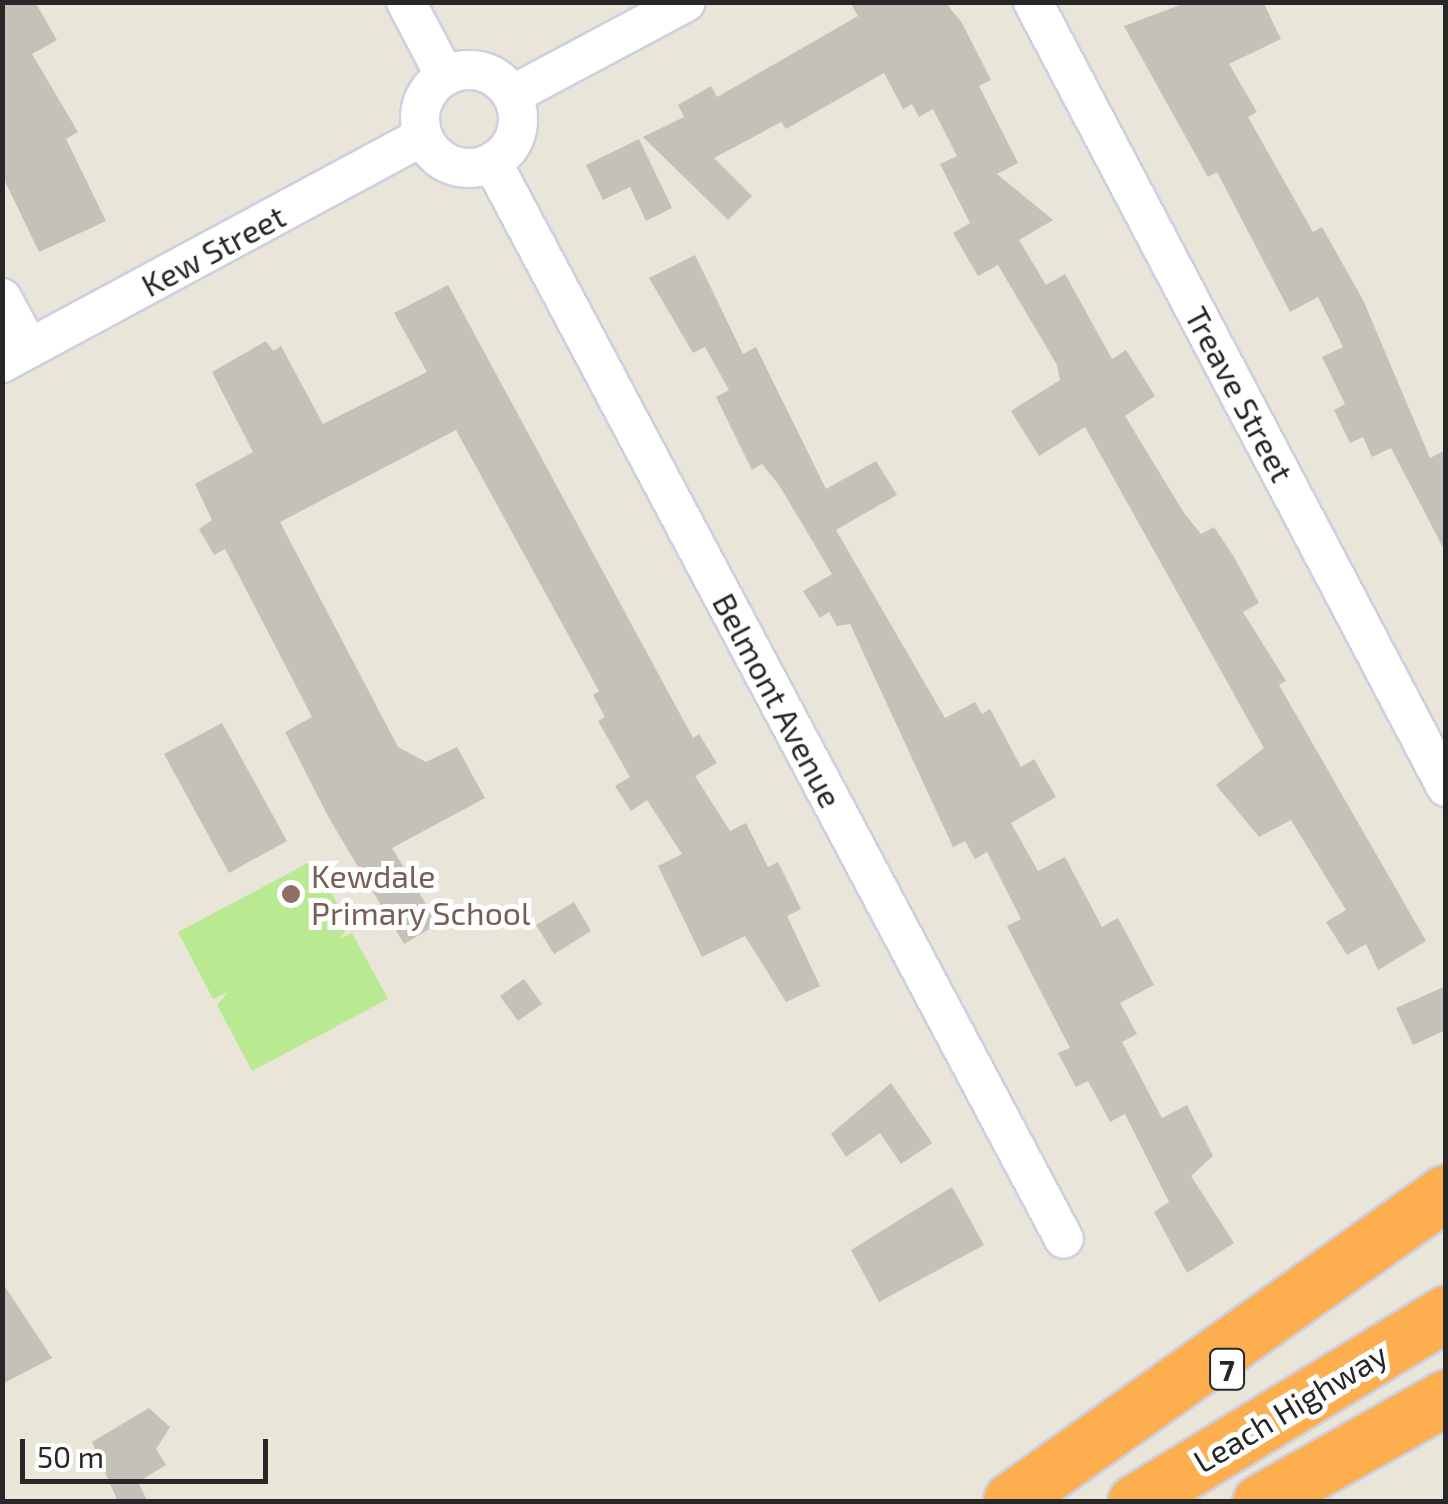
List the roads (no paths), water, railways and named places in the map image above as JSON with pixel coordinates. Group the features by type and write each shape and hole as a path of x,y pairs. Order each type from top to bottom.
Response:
{"highway":[{"path":"1010,1501 1446,1192"},
{"name":"Leach Highway","path":"1010,1501 1446,1238"},
{"name":"Leach Highway","path":"1135,1502 1446,1313"},
{"path":"1260,1502 1446,1396"}],"street":[{"path":"406,2 445,76"},
{"path":"512,94 686,2"},
{"name":"Treave Street","path":"1033,2 1446,787"},
{"path":"475,70 512,94 518,125 492,162 444,161 423,136 420,108 445,76 475,70"},
{"name":"Kew Street","path":"16,356 423,136"},
{"name":"Belmont Avenue","path":"492,162 1064,1239"},
{"path":"2,298 16,356"}],"place":[{"name":"Kewdale Primary School","path":"291,894"}]}
